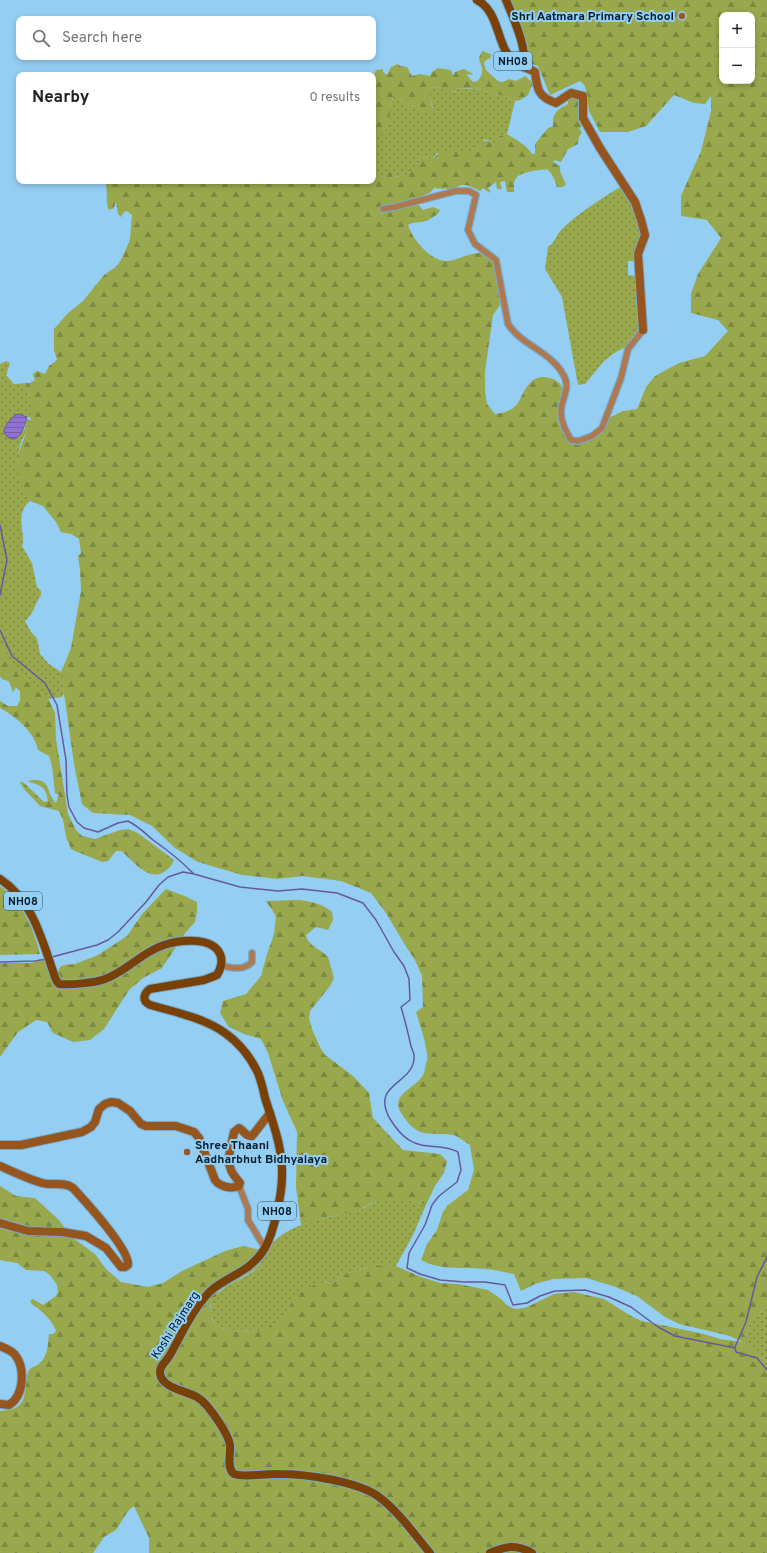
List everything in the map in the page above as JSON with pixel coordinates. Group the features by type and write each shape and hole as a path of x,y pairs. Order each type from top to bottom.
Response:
{"main road":[{"name":"NH08","path":"477,0 487,8 508,55 513,61 520,61 524,56 517,27 506,0"},
{"name":"NH08","path":"0,879 10,886 26,905 38,930 56,980 59,984 104,980 118,974 150,952 164,945 195,941 212,945 221,956 221,965"},
{"name":"Koshi Rajmarg","path":"221,965 217,975 211,978 178,986 150,989 144,995 145,1002 150,1006 188,1016 212,1025 226,1034 245,1052 257,1071 270,1112 279,1146 282,1177 275,1218 265,1248 256,1262 239,1274 214,1288 198,1307 179,1337 170,1356 161,1367 160,1373 162,1378 172,1388 196,1396 210,1409 222,1427 230,1444 230,1469 234,1474 315,1476 365,1490 377,1496 389,1505 430,1553"},
{"path":"490,1553 510,1546 518,1547 532,1553"}],"street":[{"path":"383,209 456,191 469,191 476,195 468,230 475,244 496,260 508,324 514,333 554,361 565,377 567,390 561,411 564,429 571,440 578,441 592,436 602,428 621,378 628,349 643,330 638,254 645,235 635,202 600,148 583,118 583,96 571,93 556,103 546,100 537,88 535,72 529,68 516,65 513,61"},
{"path":"221,965 234,968 249,965 253,958 252,953"},
{"path":"0,1145 20,1145 82,1132 91,1127 95,1122 100,1109 105,1104 111,1102 130,1111 141,1124 146,1126 176,1126 194,1132 199,1138 215,1180 218,1184 229,1187 239,1186"},
{"path":"265,1248 248,1220 248,1209 239,1186 240,1183 231,1171 230,1150 234,1132 240,1128 248,1136 252,1136 270,1112"},
{"path":"0,1166 38,1182 51,1185 63,1183 73,1188 118,1243 128,1260 128,1265 121,1267 106,1248 86,1236 62,1232 28,1231 0,1223"},
{"path":"0,1346 15,1354 22,1366 22,1378 18,1397 9,1404 0,1404"}],"green space":[{"path":"509,0 767,0 767,1307 751,1319 744,1343 767,1361 767,1553 149,1553 149,1538 134,1506 128,1511 116,1530 104,1537 93,1553 0,1553 0,1411 13,1409 21,1404 28,1372 43,1360 47,1349 49,1334 53,1334 56,1331 47,1317 30,1301 33,1299 43,1305 56,1296 58,1292 57,1285 50,1275 44,1271 26,1270 17,1263 0,1260 0,1186 16,1196 35,1198 58,1219 73,1238 95,1254 106,1269 121,1282 148,1287 163,1283 182,1271 225,1251 243,1246 256,1249 268,1249 256,1269 219,1291 210,1306 212,1319 216,1326 228,1330 261,1331 282,1319 292,1302 303,1289 321,1283 334,1282 350,1272 373,1266 396,1266 421,1277 440,1283 458,1284 488,1290 508,1306 515,1309 525,1308 554,1294 574,1292 604,1299 642,1321 704,1334 720,1339 743,1342 730,1336 679,1324 665,1317 637,1296 613,1286 586,1278 553,1279 535,1284 521,1291 514,1274 486,1269 436,1266 421,1260 427,1244 437,1230 443,1212 448,1205 468,1190 474,1170 470,1145 454,1135 429,1134 415,1129 406,1120 398,1106 401,1096 423,1075 427,1060 425,1044 416,1012 423,1007 422,976 415,960 386,913 371,893 341,881 302,876 278,879 242,875 198,862 175,848 152,826 130,815 93,813 82,804 74,764 61,672 71,648 81,591 78,556 81,553 79,539 71,534 61,532 56,522 43,506 30,501 22,487 18,472 17,457 31,420 31,400 26,383 30,383 35,380 33,374 37,371 45,374 49,366 57,360 54,350 54,329 67,314 83,301 104,275 117,266 130,239 132,215 127,211 124,212 121,217 118,214 116,201 114,208 109,210 107,204 107,184 376,184 376,175 382,179 391,170 393,177 404,175 412,170 416,164 418,165 420,158 426,157 432,159 440,152 447,155 454,149 459,153 477,153 480,140 496,142 499,136 507,134 524,145 532,154 535,154 535,144 548,128 553,126 556,112 568,104 568,100 573,95 579,96 579,122 582,126 579,129 582,132 579,137 578,144 568,149 561,162 555,160 553,162 560,166 560,171 566,185 557,187 554,178 548,170 542,170 519,175 515,180 514,192 507,192 505,181 500,182 502,189 497,189 496,182 488,188 490,193 483,188 480,191 466,185 448,191 446,188 434,188 430,193 423,195 416,200 416,202 423,210 433,207 440,210 436,216 423,222 408,225 418,243 435,258 448,261 484,252 493,259 503,301 493,315 485,372 487,404 495,414 505,412 516,406 532,381 545,377 557,381 564,391 565,398 562,426 577,444 598,435 609,418 623,411 637,409 646,387 655,376 679,363 705,356 728,331 718,320 691,313 691,294 698,274 721,238 707,220 681,216 681,196 701,151 711,111 711,96 705,104 694,103 674,95 646,126 628,132 600,132 589,111 585,86 580,81 550,95 538,66 532,64 522,66 526,55"},
{"path":"483,51 492,55 485,61 484,64 486,70 498,81 503,82 509,79 516,81 525,76 532,82 528,95 515,101 482,90 459,88 448,95 440,88 430,87 430,98 433,111 426,112 413,105 407,107 404,106 400,97 393,97 387,129 384,133 376,137 376,70 383,69 383,72 387,75 391,67 398,64 400,66 407,67 412,76 420,74 430,76 432,72 438,68 451,70 453,76 455,72 464,69 473,74 467,75 473,82 478,81 482,75 479,59 480,54"},
{"path":"430,87 440,88 452,93 459,88 482,90 515,101 507,134 499,136 496,142 484,139 478,148 477,153 459,153 456,151 447,155 437,153 432,159 426,157 420,158 418,165 406,175 393,177 391,171 382,180 376,175 376,135 389,121 393,97 401,97 401,101 407,107 413,105 416,107 433,108 430,98"},
{"path":"620,187 632,201 643,235 635,261 628,261 628,275 637,276 642,327 627,346 604,361 585,384 578,385 562,297 545,269 548,247 561,230 574,218 597,201"},
{"path":"6,361 10,363 6,375 14,384 26,383 31,400 31,418 19,414 15,415 18,437 25,428 27,419 31,420 19,448 18,456 18,471 20,479 30,501 23,510 21,520 22,546 32,563 37,587 41,591 41,595 33,611 25,621 31,632 37,638 40,654 49,664 61,672 64,693 62,697 38,700 20,700 20,691 16,687 13,692 9,681 2,679 0,676 0,364"},
{"path":"0,643 8,658 47,696 55,713 56,739 68,814 76,830 82,836 95,839 120,830 128,829 138,833 174,860 170,867 164,872 152,874 146,872 121,851 116,851 108,861 102,862 71,849 59,811 40,806 24,789 20,782 23,782 44,802 48,801 46,792 42,787 27,781 40,780 44,782 56,803 59,795 55,793 52,766 49,756 38,750 33,737 24,725 0,708 0,701 8,706 17,706 20,700 20,691 16,687 13,692 9,681 2,679 0,676"},
{"path":"0,886 15,900 26,916 31,925 40,954 0,955"},
{"path":"166,889 197,902 195,922 186,932 162,968 143,978 129,990 104,1029 90,1040 73,1042 53,1033 47,1022 36,1020 18,1032 0,1057 0,963 30,963 44,960 51,977 58,972 60,967 75,964 98,955 127,936 142,914"},
{"path":"300,900 325,907 332,912 333,920 328,930 316,927 306,935 307,939 312,945 328,957 334,978 330,986 310,1011 309,1018 312,1029 324,1054 353,1076 369,1093 373,1118 403,1150 440,1154 447,1161 444,1173 435,1186 426,1205 410,1200 379,1200 356,1211 301,1225 296,1187 297,1132 283,1101 268,1053 261,1039 244,1034 229,1027 220,1013 223,1001 246,994 261,976 274,934 276,916 266,901"},
{"path":"379,1200 410,1200 426,1205 413,1235 396,1266 373,1266 350,1272 334,1282 321,1283 292,1302 282,1320 261,1331 228,1330 216,1326 211,1315 211,1305 214,1298 220,1291 254,1271 260,1264 268,1248 280,1236 299,1226 357,1210"},
{"path":"767,1307 767,1361 744,1343 751,1319"}],"shaded area":[{"path":"19,414 27,417 25,425 18,437 11,439 6,436 4,431 8,422 15,415"}],"waterway":[{"path":"0,525 7,560 0,595"},
{"path":"0,630 12,656 45,683 57,705 66,760 67,795 69,807 77,822 84,828 98,832 118,823 128,821 138,827 194,874"},
{"path":"52,957 97,945 108,940 118,932 146,902 159,885 168,877 183,872 240,887 278,891 302,889 337,893 363,903 376,920 394,952 404,966 409,979 410,1000 401,1007 414,1058 412,1067 407,1074 389,1091 385,1098 385,1107 394,1125 409,1140 421,1145 452,1149 458,1152 461,1170 457,1182 439,1196 432,1205 425,1225 409,1253 407,1268 440,1280 485,1282 505,1285 513,1305 527,1303 540,1296 555,1291 585,1290 609,1297 631,1307 658,1327 675,1336 735,1348 736,1352 757,1358 767,1370"},
{"path":"0,962 35,961 46,959"},
{"path":"735,1347 746,1322 757,1277 767,1257"}],"place":[{"name":"Shri Aatmara Primary School","path":"682,16"},
{"name":"Shree Thaani Aadharbhut Bidhyalaya","path":"187,1152"}]}
